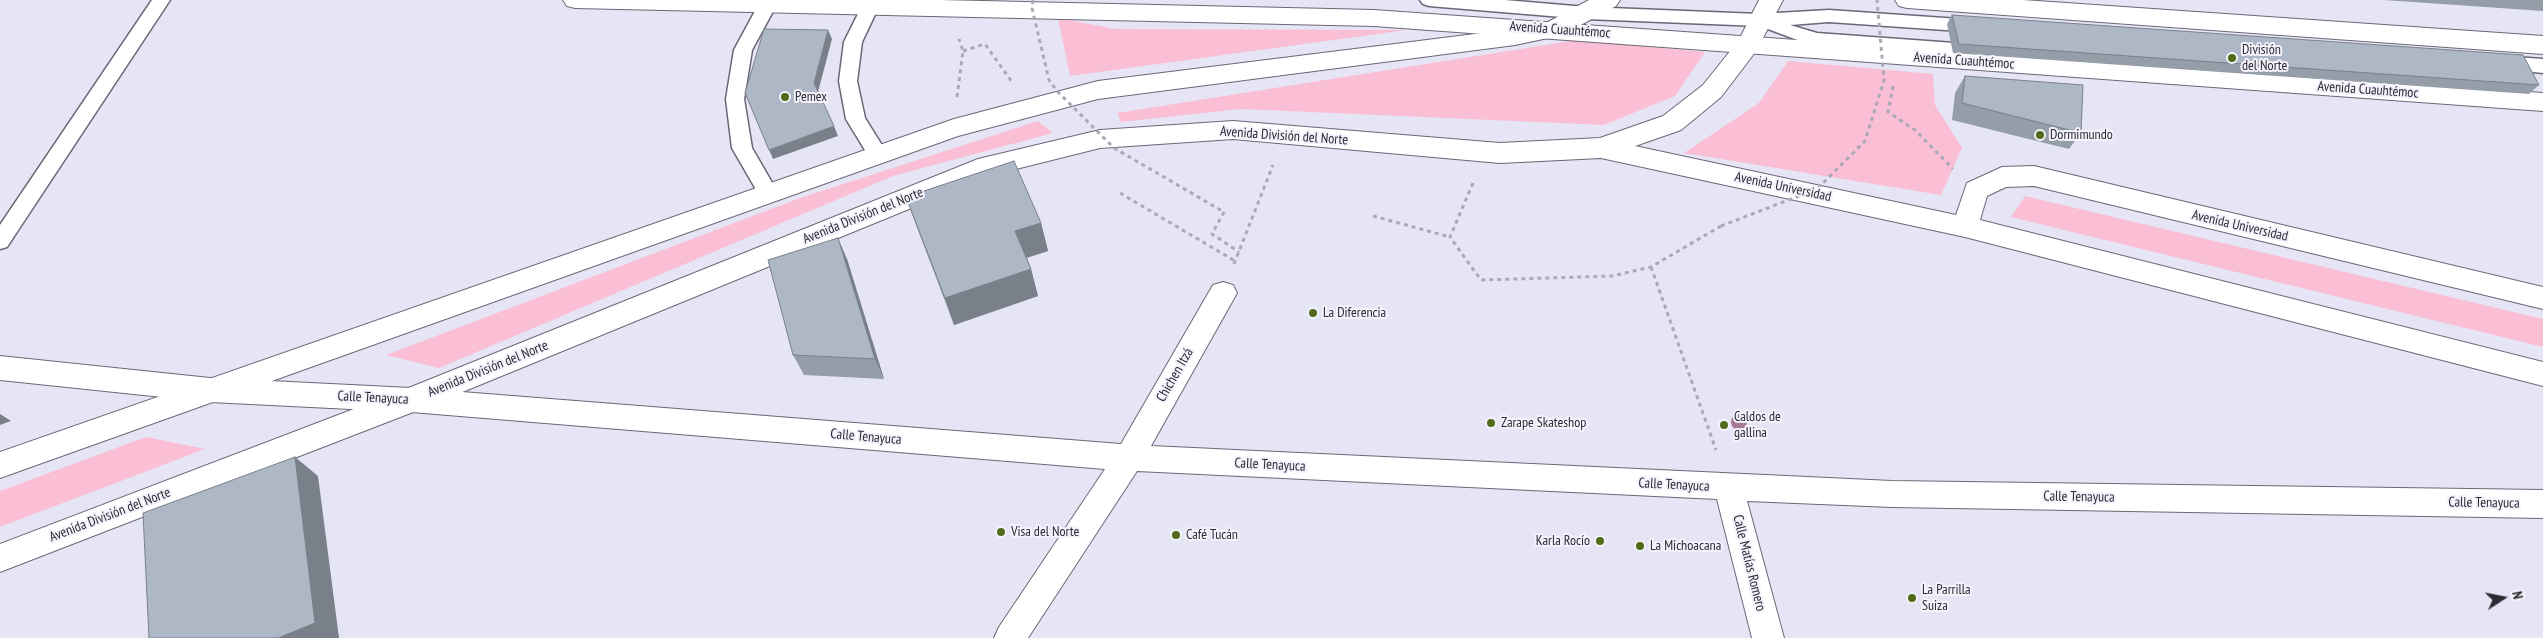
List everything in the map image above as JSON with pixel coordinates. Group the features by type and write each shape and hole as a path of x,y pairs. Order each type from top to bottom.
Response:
{"main road":[{"name":"Avenida Cuauhtémoc","path":"575,0 1374,18 1554,29 1748,45 2543,102"},
{"path":"0,466 210,390 954,128 1098,90 1515,37 1554,29 1608,0"},
{"path":"1907,0 2543,45"},
{"name":"Avenida División del Norte","path":"0,558 411,400 987,166 1100,139 1233,130 1485,152 1601,148 1672,123 1712,91 1748,45 1765,10"},
{"name":"Avenida Universidad","path":"1601,148 1965,227 2543,374"},
{"name":"Avenida Universidad","path":"1965,227 1976,190 2002,177 2034,176 2543,298"},
{"name":"Chichen Itzá","path":"1010,638 1129,458 1223,293"},
{"name":"Calle Tenayuca","path":"0,368 210,390 411,400 1129,458 1730,488 1892,494 2543,504"},
{"name":"Calle Matías Romero","path":"1730,488 1768,638"}],"lane":[{"path":"0,241 162,0"},
{"path":"1430,0 1586,13 1765,10 1988,27"},
{"path":"768,4 744,50 735,99 742,148 768,193"},
{"path":"870,6 853,42 848,81 856,119 878,154"},
{"path":"1765,10 1816,40 2543,94"},
{"path":"2484,62 2543,66"}],"path":[{"path":"1033,0 1032,8 1049,80 1057,91 1114,148 1224,212 1212,234 1239,252"},
{"path":"1373,216 1450,237 1481,280 1612,276 1651,267 1721,226 1817,189 1865,141 1884,80 1877,0"},
{"path":"949,8 963,51 954,128"},
{"path":"963,51 985,44 1016,88"},
{"path":"1884,80 1894,82 1888,112 1915,130 1950,167"},
{"path":"1223,293 1285,134"},
{"path":"1450,237 1485,152"},
{"path":"1120,193 1236,261"},
{"path":"1651,267 1730,488"}],"shaded area":[{"path":"1058,18 1115,29 1407,30 1070,76"},
{"path":"1577,40 1705,52 1675,96 1604,125 1241,109 1121,122 1117,113"},
{"path":"1788,61 1933,74 1935,105 1962,148 1941,195 1684,153 1759,103"},
{"path":"1038,121 1053,133 893,176 439,368 386,355 800,198"},
{"path":"2025,196 2543,319 2543,347 2011,217"},
{"path":"146,437 205,449 0,527 0,491"}],"building":[{"path":"1952,15 2523,55 2539,85 1959,44"},
{"name":"Pemex","path":"764,29 828,30 814,83 834,126 769,150 745,93"},
{"path":"1965,76 2083,85 2081,133 1962,103"},
{"path":"1014,161 1041,223 1015,231 1031,269 945,298 906,197"},
{"path":"838,238 875,359 793,355 768,260"},
{"path":"295,457 315,623 278,638 149,638 143,513"}],"place":[{"name":"División del Norte","path":"2232,58"},
{"name":"Pemex","path":"785,97"},
{"name":"Dormimundo","path":"2040,135"},
{"name":"La Diferencia","path":"1313,313"},
{"name":"Zarape Skateshop","path":"1491,423"},
{"name":"Caldos de gallina","path":"1724,425"},
{"name":"Visa del Norte","path":"1001,532"},
{"name":"Café Tucán","path":"1176,535"},
{"name":"Karla Rocío","path":"1600,541"},
{"name":"La Michoacana","path":"1640,546"},
{"name":"La Parrilla Suiza","path":"1912,598"}]}
